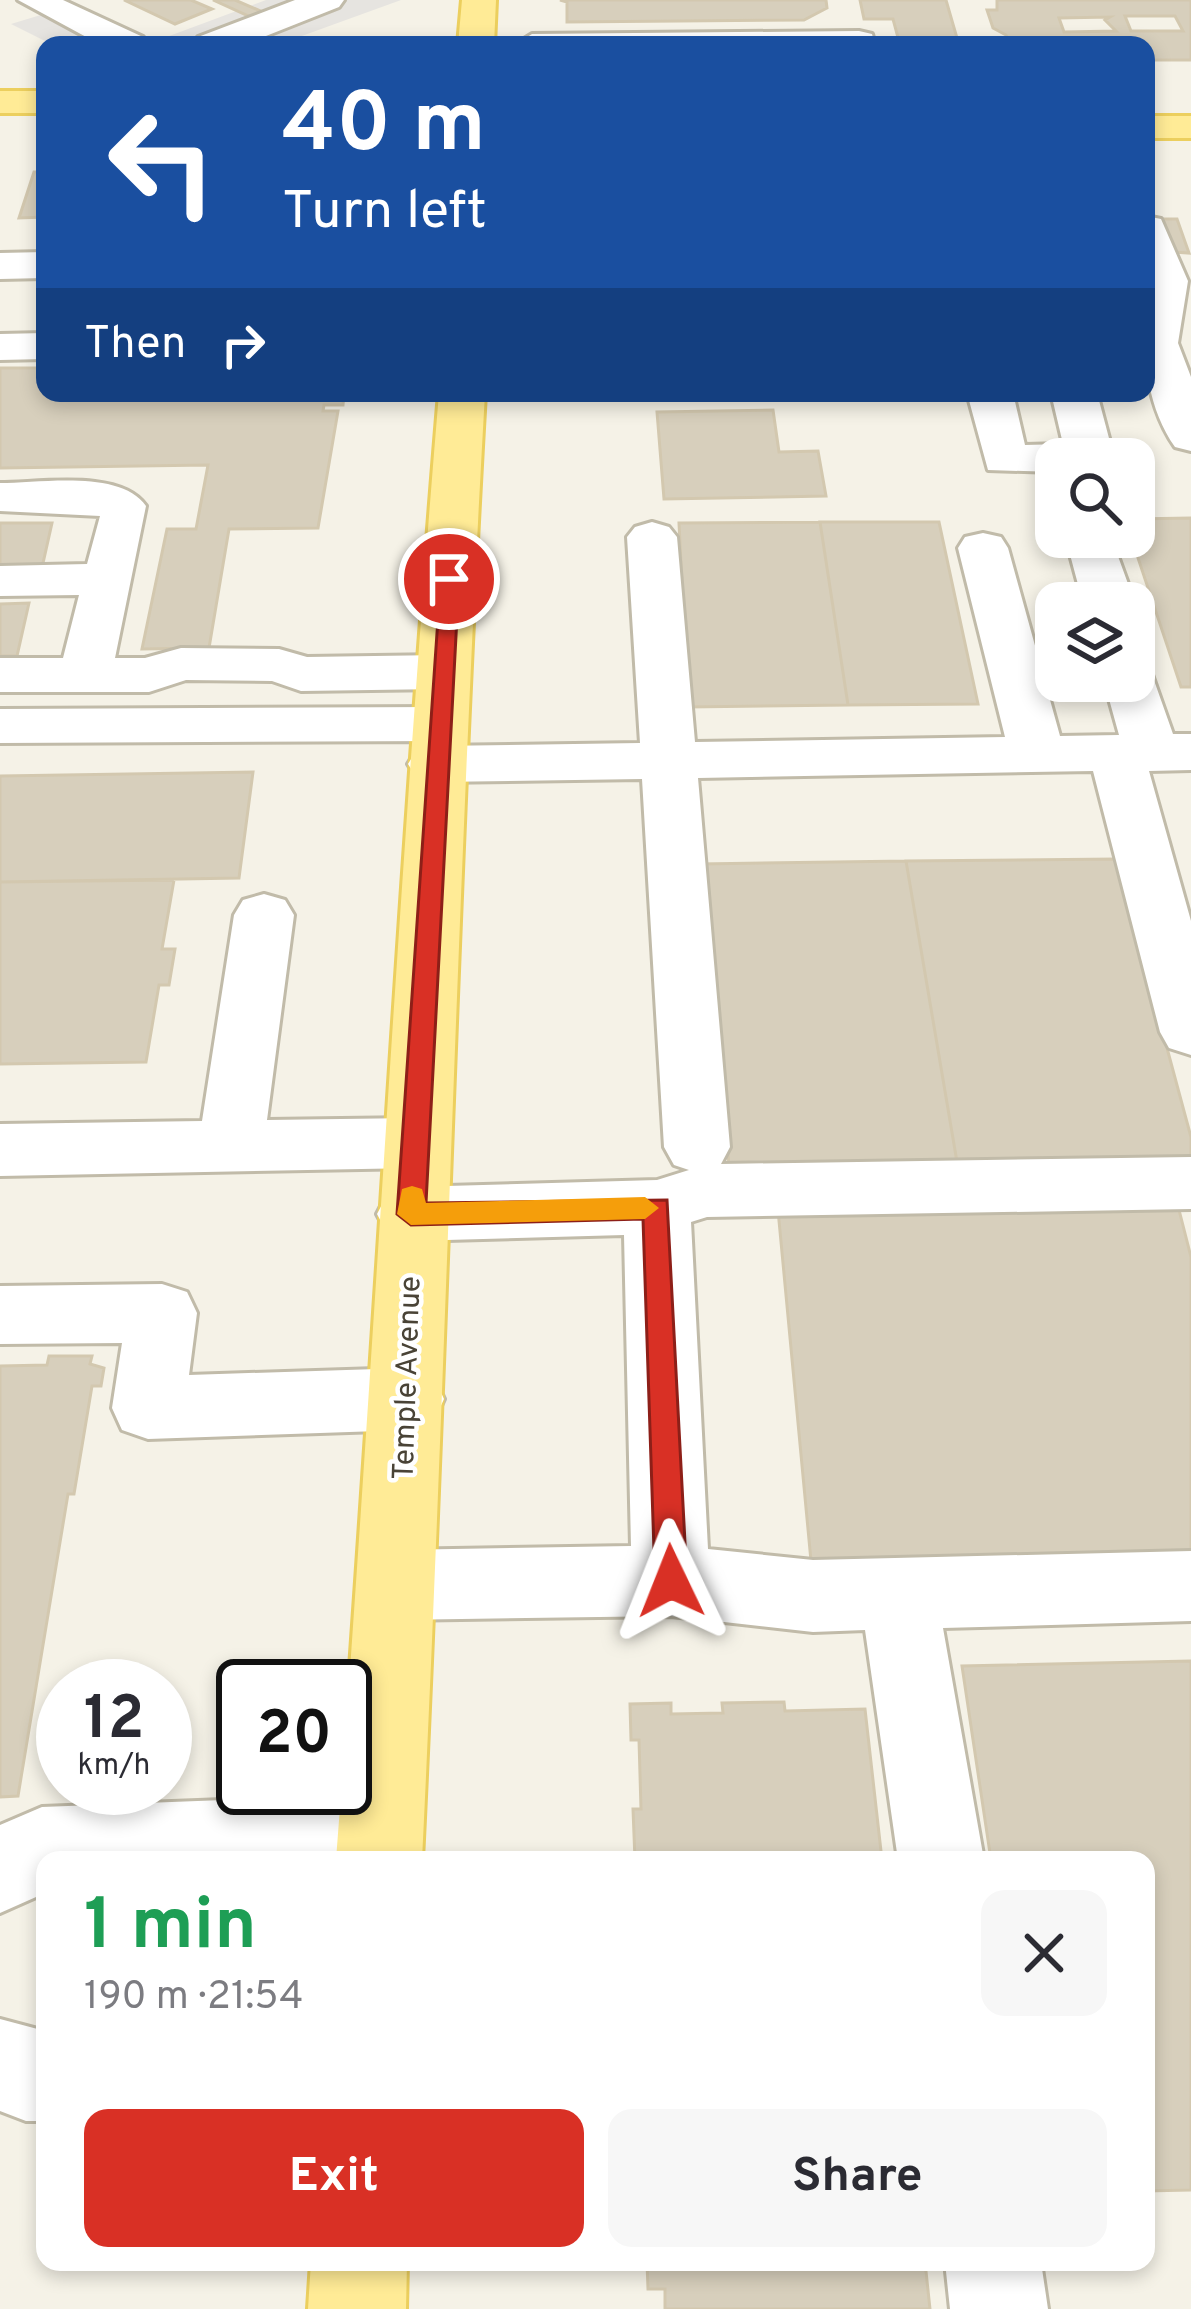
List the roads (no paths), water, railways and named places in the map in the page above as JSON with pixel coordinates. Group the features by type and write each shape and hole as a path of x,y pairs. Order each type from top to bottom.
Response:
{"main road":[{"path":"477,36 479,0"},
{"path":"1155,93 1191,92"},
{"path":"0,102 36,102"},
{"path":"1155,128 1191,127"},
{"path":"0,137 36,137"},
{"name":"Temple Avenue","path":"380,1848 408,1399 411,1214 461,402"},
{"path":"357,2309 359,2271"}],"lane":[{"path":"0,4 12,0"},
{"path":"35,0 111,36"},
{"path":"234,36 327,0"},
{"path":"848,0 858,36"},
{"path":"1155,251 1167,281 1155,306"},
{"path":"0,266 36,265"},
{"path":"0,305 36,305"},
{"path":"1155,333 1155,366"},
{"path":"0,347 36,346"},
{"path":"992,402 1005,460 1035,458"},
{"path":"1086,402 1133,438"},
{"path":"1152,438 1153,402"},
{"path":"0,496 109,500 122,506 124,516 85,675"},
{"path":"652,537 664,760 697,1147"},
{"path":"983,548 1037,754"},
{"path":"0,581 108,579"},
{"path":"0,675 149,675 173,689 249,691 279,690 302,674 439,720 664,760 1153,752"},
{"path":"1138,702 1153,752 1191,1032"},
{"path":"0,726 439,720"},
{"path":"231,1146 264,915"},
{"path":"0,1150 416,1143"},
{"path":"411,1214 657,1208 707,1191 1191,1183"},
{"path":"657,1208 671,1581"},
{"path":"0,1316 162,1313 148,1408 408,1399"},
{"path":"396,1585 671,1581 813,1596 1191,1586"},
{"path":"898,1593 940,1851"},
{"path":"38,1851 380,1848"},
{"path":"0,1870 36,1852"},
{"path":"0,2064 36,2076"},
{"path":"994,2271 1000,2309"}]}
